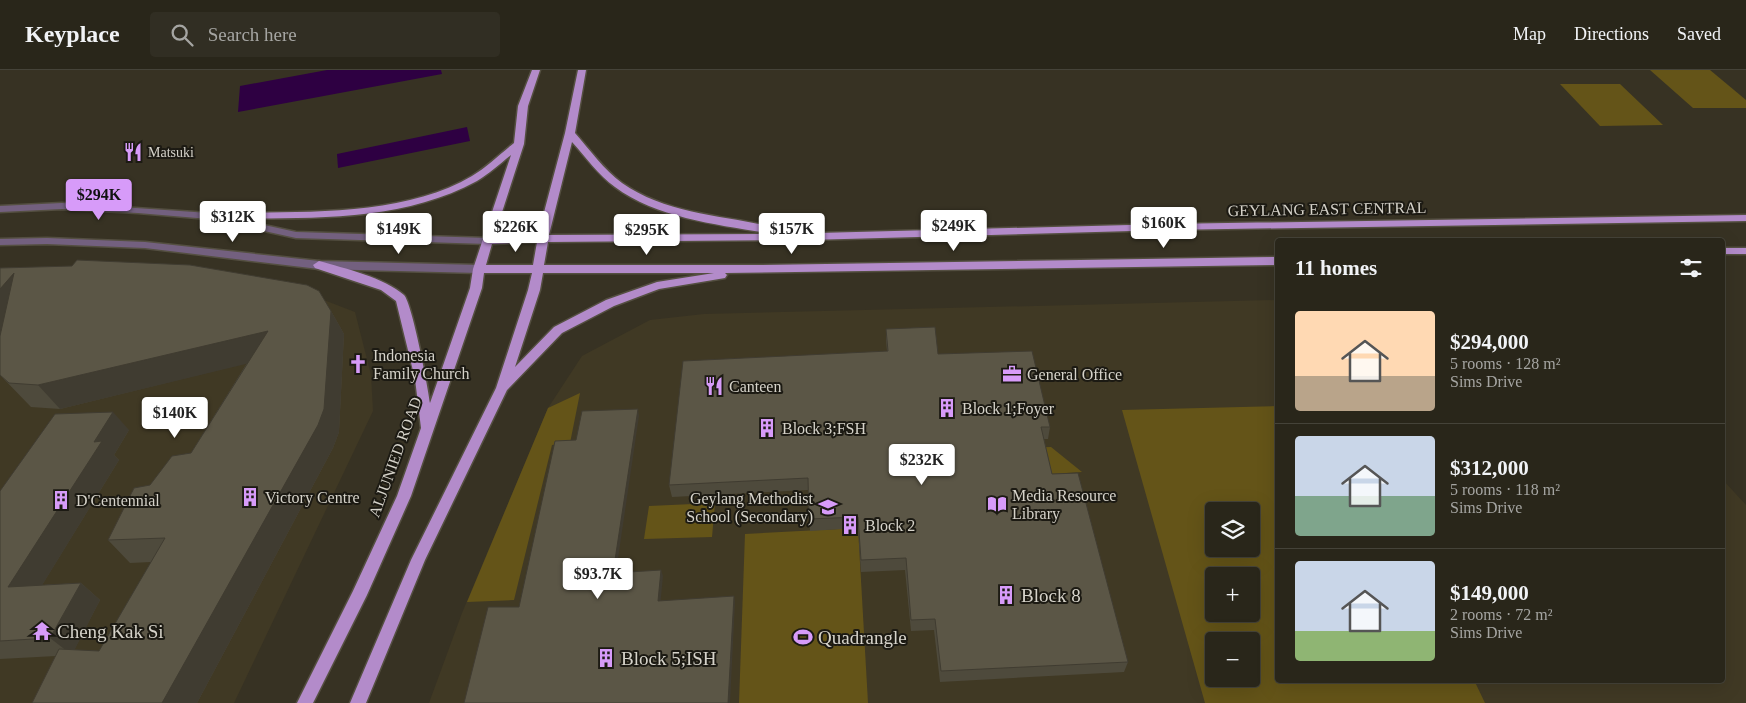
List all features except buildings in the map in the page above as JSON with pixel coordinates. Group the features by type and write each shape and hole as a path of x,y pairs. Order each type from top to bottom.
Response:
{"main road":[{"name":"ALJUNIED ROAD","path":"305,703 359,595 396,512 426,430 476,288 479,268 518,144 523,106 536,70"},
{"path":"358,703 418,560 502,388 534,290 543,239 570,134 582,70"},
{"path":"570,134 599,166 625,189 657,205 703,217 808,237"},
{"path":"209,216 358,213 410,202 437,195 475,178 518,144"},
{"name":"GEYLANG EAST CENTRAL","path":"488,241 581,237 808,237 1167,227 1746,218"},
{"path":"1725,251 1746,251"},
{"path":"479,268 756,269 1275,261"},
{"path":"319,266 385,286 401,299 421,380 426,430"},
{"path":"502,388 558,330 610,303 657,286 756,269"}],"street":[{"path":"0,209 62,206 209,216 296,235 488,241"},
{"path":"0,242 47,241 145,245 319,266 479,268"}],"shaded area":[{"path":"327,70 441,70 442,74 238,112 240,86"},
{"path":"1650,70 1710,70 1746,100 1746,108 1693,108"},
{"path":"1560,84 1620,84 1663,125 1600,126"},
{"path":"467,127 470,141 338,168 337,154"},
{"path":"0,284 303,292 355,312 371,375 373,411 234,703 0,703"},
{"name":"Geylang Methodist School (Secondary)","path":"1275,300 1275,683 1725,683 1725,482 1746,505 1746,703 429,703 462,613 548,408 582,356 650,320 704,314"},
{"path":"580,393 570,443 552,445 514,600 467,602 548,408"},
{"path":"1275,406 1275,683 1475,683 1485,703 1205,703 1122,410"},
{"path":"1051,447 1082,472 1022,476 1017,448"},
{"path":"715,503 712,537 644,539 649,506"},
{"name":"Quadrangle","path":"858,528 868,703 739,703 745,534"}],"place":[{"name":"Matsuki","path":"133,152"},
{"name":"Indonesia Family Church","path":"358,364"},
{"name":"General Office","path":"1012,374"},
{"name":"Canteen","path":"714,386"},
{"name":"Block 1;Foyer","path":"947,408"},
{"name":"Block 3;FSH","path":"767,428"},
{"name":"Victory Centre","path":"250,497"},
{"name":"D'Centennial","path":"61,500"},
{"name":"Media Resource Library","path":"997,504"},
{"name":"Geylang Methodist School (Secondary)","path":"828,507"},
{"name":"Block 2","path":"850,525"},
{"name":"Block 8","path":"1006,595"},
{"name":"Cheng Kak Si","path":"42,631"},
{"name":"Quadrangle","path":"803,637"},
{"name":"Block 5;ISH","path":"606,658"}]}
